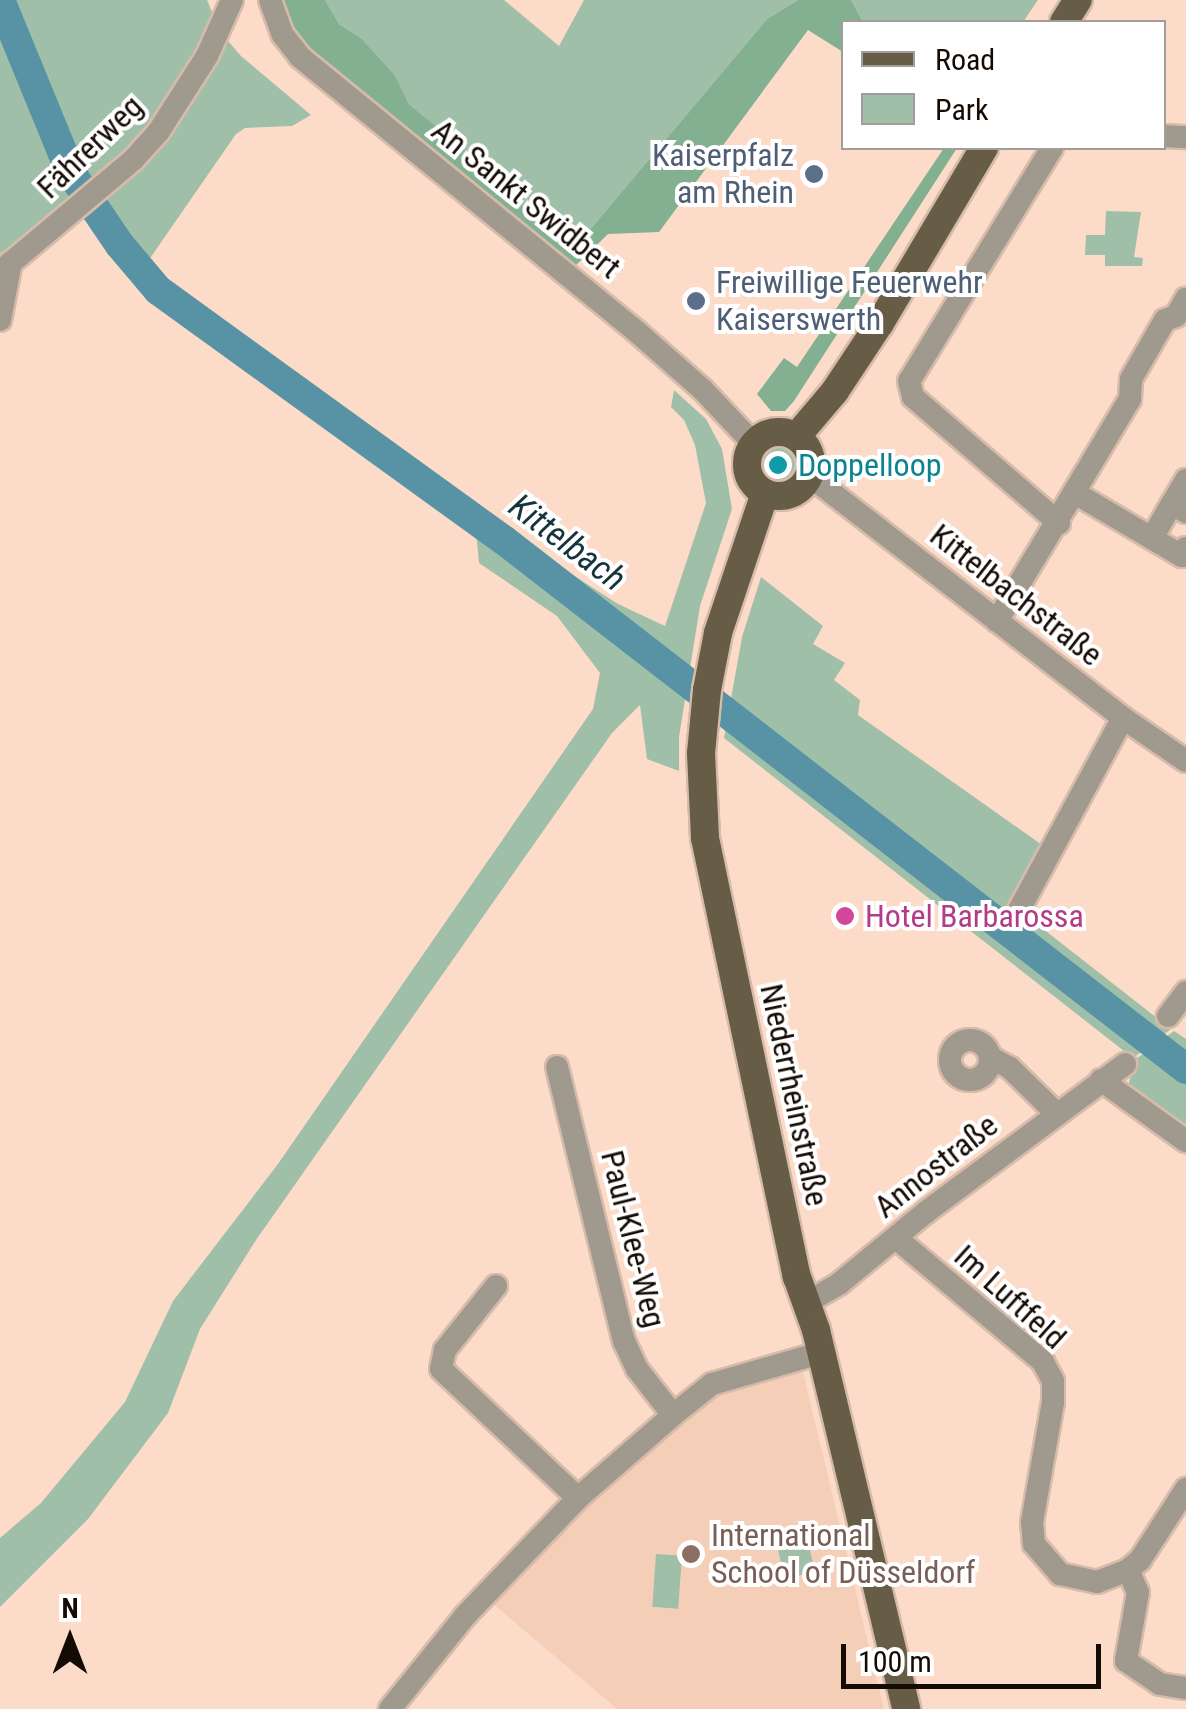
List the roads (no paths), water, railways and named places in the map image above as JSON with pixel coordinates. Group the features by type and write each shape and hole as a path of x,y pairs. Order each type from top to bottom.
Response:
{"main road":[{"path":"797,436 835,391 880,324 983,150"},
{"path":"773,432 797,436 810,453 810,476 790,494 765,493 748,476 746,464 753,443 773,432"},
{"name":"Niederrheinstraße","path":"765,493 712,658 703,724 702,804 710,874 806,1303 906,1709"}],"street":[{"name":"Fährerweg","path":"5,267 104,185 159,131 186,92 232,0"},
{"name":"An Sankt Swidbert","path":"270,0 283,36 300,57 636,331 703,390 753,443"},
{"path":"1051,150 909,381 913,397 1059,523"},
{"path":"0,320 5,267"},
{"path":"997,621 1130,399 1131,379 1165,320 1176,316 1186,299"},
{"name":"Kittelbachstraße","path":"810,476 1123,718 1186,761"},
{"path":"1152,538 1179,508 1186,480"},
{"path":"1076,493 1185,555"},
{"path":"1019,910 1123,718"},
{"path":"1168,1016 1186,992"},
{"name":"Annostraße","path":"990,1057 1010,1068 1056,1114"},
{"name":"Annostraße","path":"806,1303 840,1283 1125,1064"},
{"name":"Paul-Klee-Weg","path":"556,1067 624,1341 637,1369 673,1414"},
{"path":"1101,1080 1186,1141"},
{"name":"Im Luftfeld","path":"896,1238 1043,1362 1052,1381 1053,1402 1032,1522 1034,1544 1045,1560 1080,1582 1114,1578 1128,1570"},
{"path":"496,1286 445,1350 441,1369 578,1498"},
{"path":"390,1709 465,1616 578,1498 673,1414 712,1384 820,1353"},
{"path":"1186,1490 1140,1560 1128,1570 1138,1592 1126,1661 1160,1684 1186,1688"}],"waterway":[{"name":"Kittelbach","path":"0,0 71,173 120,245 158,290 505,541 1186,1069"}],"place":[{"name":"Kaiserpfalz am Rhein","path":"814,174"},
{"name":"Freiwillige Feuerwehr Kaiserswerth","path":"696,301"},
{"name":"Doppelloop","path":"778,465"},
{"name":"Hotel Barbarossa","path":"845,916"},
{"name":"International School of Düsseldorf","path":"691,1554"}]}
